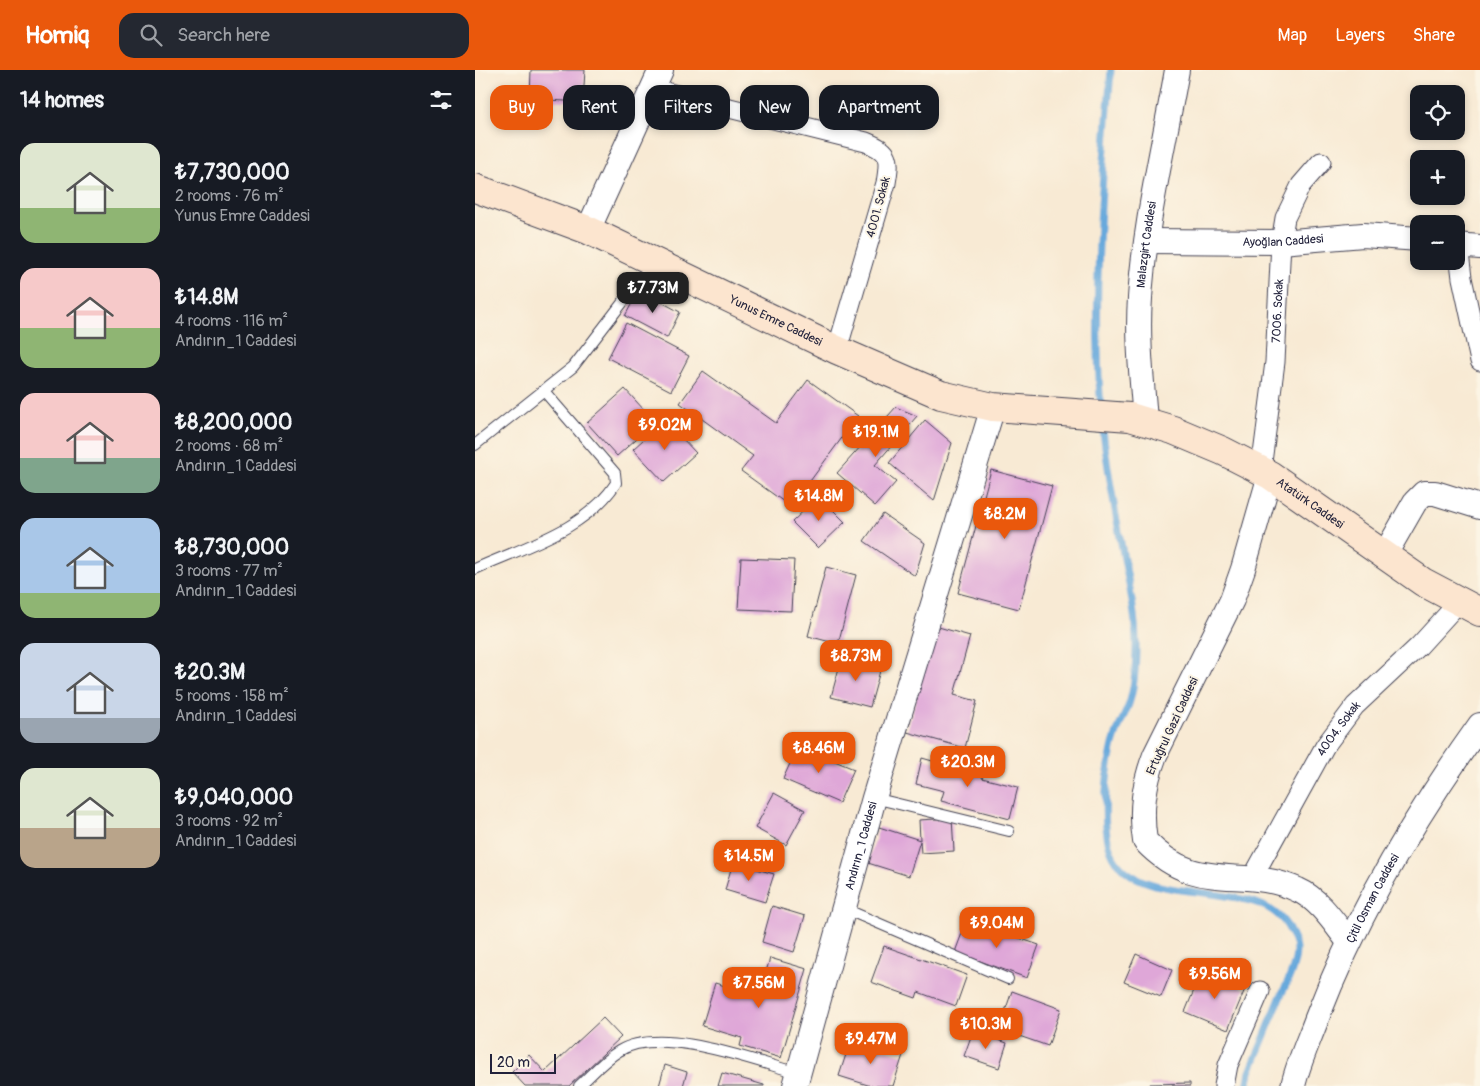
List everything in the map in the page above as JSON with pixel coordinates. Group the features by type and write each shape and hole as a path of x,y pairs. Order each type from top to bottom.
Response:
{"main road":[{"name":"Yunus Emre Caddesi","path":"475,188 588,230 653,263 837,350 914,385 941,395 993,407 1137,418"},
{"name":"Atatürk Caddesi","path":"1137,418 1223,451 1266,473 1423,582 1469,607"}],"street":[{"name":"Malazgirt Caddesi","path":"1137,418 1140,300 1147,241 1177,70"},
{"path":"588,230 657,79"},
{"name":"4001. Sokak","path":"657,79 866,142 881,148 887,156 889,165 886,183 837,350"},
{"name":"7006. Sokak","path":"1266,473 1275,362 1281,242 1285,218 1301,185 1321,162"},
{"name":"Ayoğlan Caddesi","path":"1147,241 1281,242 1363,235 1410,238"},
{"path":"1463,270 1462,278 1480,361"},
{"name":"Andırın_1 Caddesi","path":"796,1080 874,798 993,407"},
{"name":"Ertuğrul Gazi Caddesi","path":"1266,473 1243,569 1232,600 1155,755 1146,779 1142,802 1145,841 1156,853 1174,865 1195,874 1281,884 1299,890 1314,900 1349,942"},
{"path":"1384,556 1415,502 1424,493 1435,493 1480,508"},
{"name":"4004. Sokak","path":"1251,880 1291,804 1330,739 1355,706 1419,646 1469,607"},
{"name":"Çitil Osman Caddesi","path":"1293,1086 1325,996 1349,942 1404,842 1480,725"},
{"path":"1223,1086 1228,1065 1260,991"}],"lane":[{"path":"475,445 573,367 590,348 653,263"},
{"path":"475,569 581,519 599,504 617,483 615,473 544,391"},
{"path":"874,798 1009,831"},
{"path":"843,908 1008,979"},
{"path":"579,1086 621,1050 648,1042 680,1043 708,1048 796,1080"}],"building":[{"path":"531,70 585,70 584,85 563,85 563,101 553,100 553,85 530,85"},
{"path":"639,290 680,312 667,338 625,316"},
{"path":"626,323 689,356 671,391 608,358"},
{"path":"703,371 776,423 808,380 858,416 791,507 741,471 753,456 680,403"},
{"path":"625,389 655,422 617,456 587,423"},
{"path":"896,407 917,416 875,465 896,482 875,506 837,473"},
{"path":"665,420 696,453 664,482 633,449"},
{"path":"925,420 952,443 934,501 889,463"},
{"path":"991,470 1052,486 1019,609 958,593"},
{"path":"819,496 845,522 818,548 792,522"},
{"path":"883,514 925,543 915,576 864,541"},
{"path":"741,558 794,560 791,611 738,609"},
{"path":"826,567 856,575 838,644 808,636"},
{"path":"935,626 970,636 954,695 977,701 965,748 907,732"},
{"path":"842,657 881,667 870,707 831,697"},
{"path":"798,746 854,769 839,803 783,779"},
{"path":"922,758 950,766 952,761 984,769 982,778 1018,787 1010,819 941,801 944,791 916,784"},
{"path":"774,793 805,810 786,845 755,828"},
{"path":"952,818 954,851 921,853 920,841 909,876 868,863 879,827 920,840 919,820"},
{"path":"733,862 774,874 765,902 725,890"},
{"path":"772,906 805,916 794,952 762,942"},
{"path":"967,920 1039,945 1027,978 955,952"},
{"path":"884,946 967,975 956,1006 918,992 916,998 871,982"},
{"path":"1136,954 1172,970 1161,997 1124,982"},
{"path":"770,958 807,969 781,1058 740,1046 742,1038 702,1026 715,983 759,996"},
{"path":"1202,971 1245,989 1228,1030 1185,1012"},
{"path":"1012,991 1061,1009 1048,1046 999,1029"},
{"path":"603,1018 621,1037 569,1086 525,1086 512,1072 529,1055 545,1072"},
{"path":"973,1031 1007,1043 999,1068 964,1056"},
{"path":"851,1039 903,1055 893,1086 871,1086 839,1076"},
{"path":"665,1065 687,1072 683,1086 659,1086"},
{"path":"722,1073 764,1085 764,1086 718,1086"},
{"path":"1190,1083 1190,1086 1150,1086 1150,1084"}],"waterway":[{"path":"1101,409 1098,366 1099,239 1111,70"},
{"path":"1102,420 1111,487 1130,588 1136,633 1133,690 1115,737 1108,771 1105,810 1109,845 1121,867 1142,880 1169,888 1228,896 1255,903 1277,914 1291,934 1296,949 1293,968 1250,1072 1247,1086"}]}
